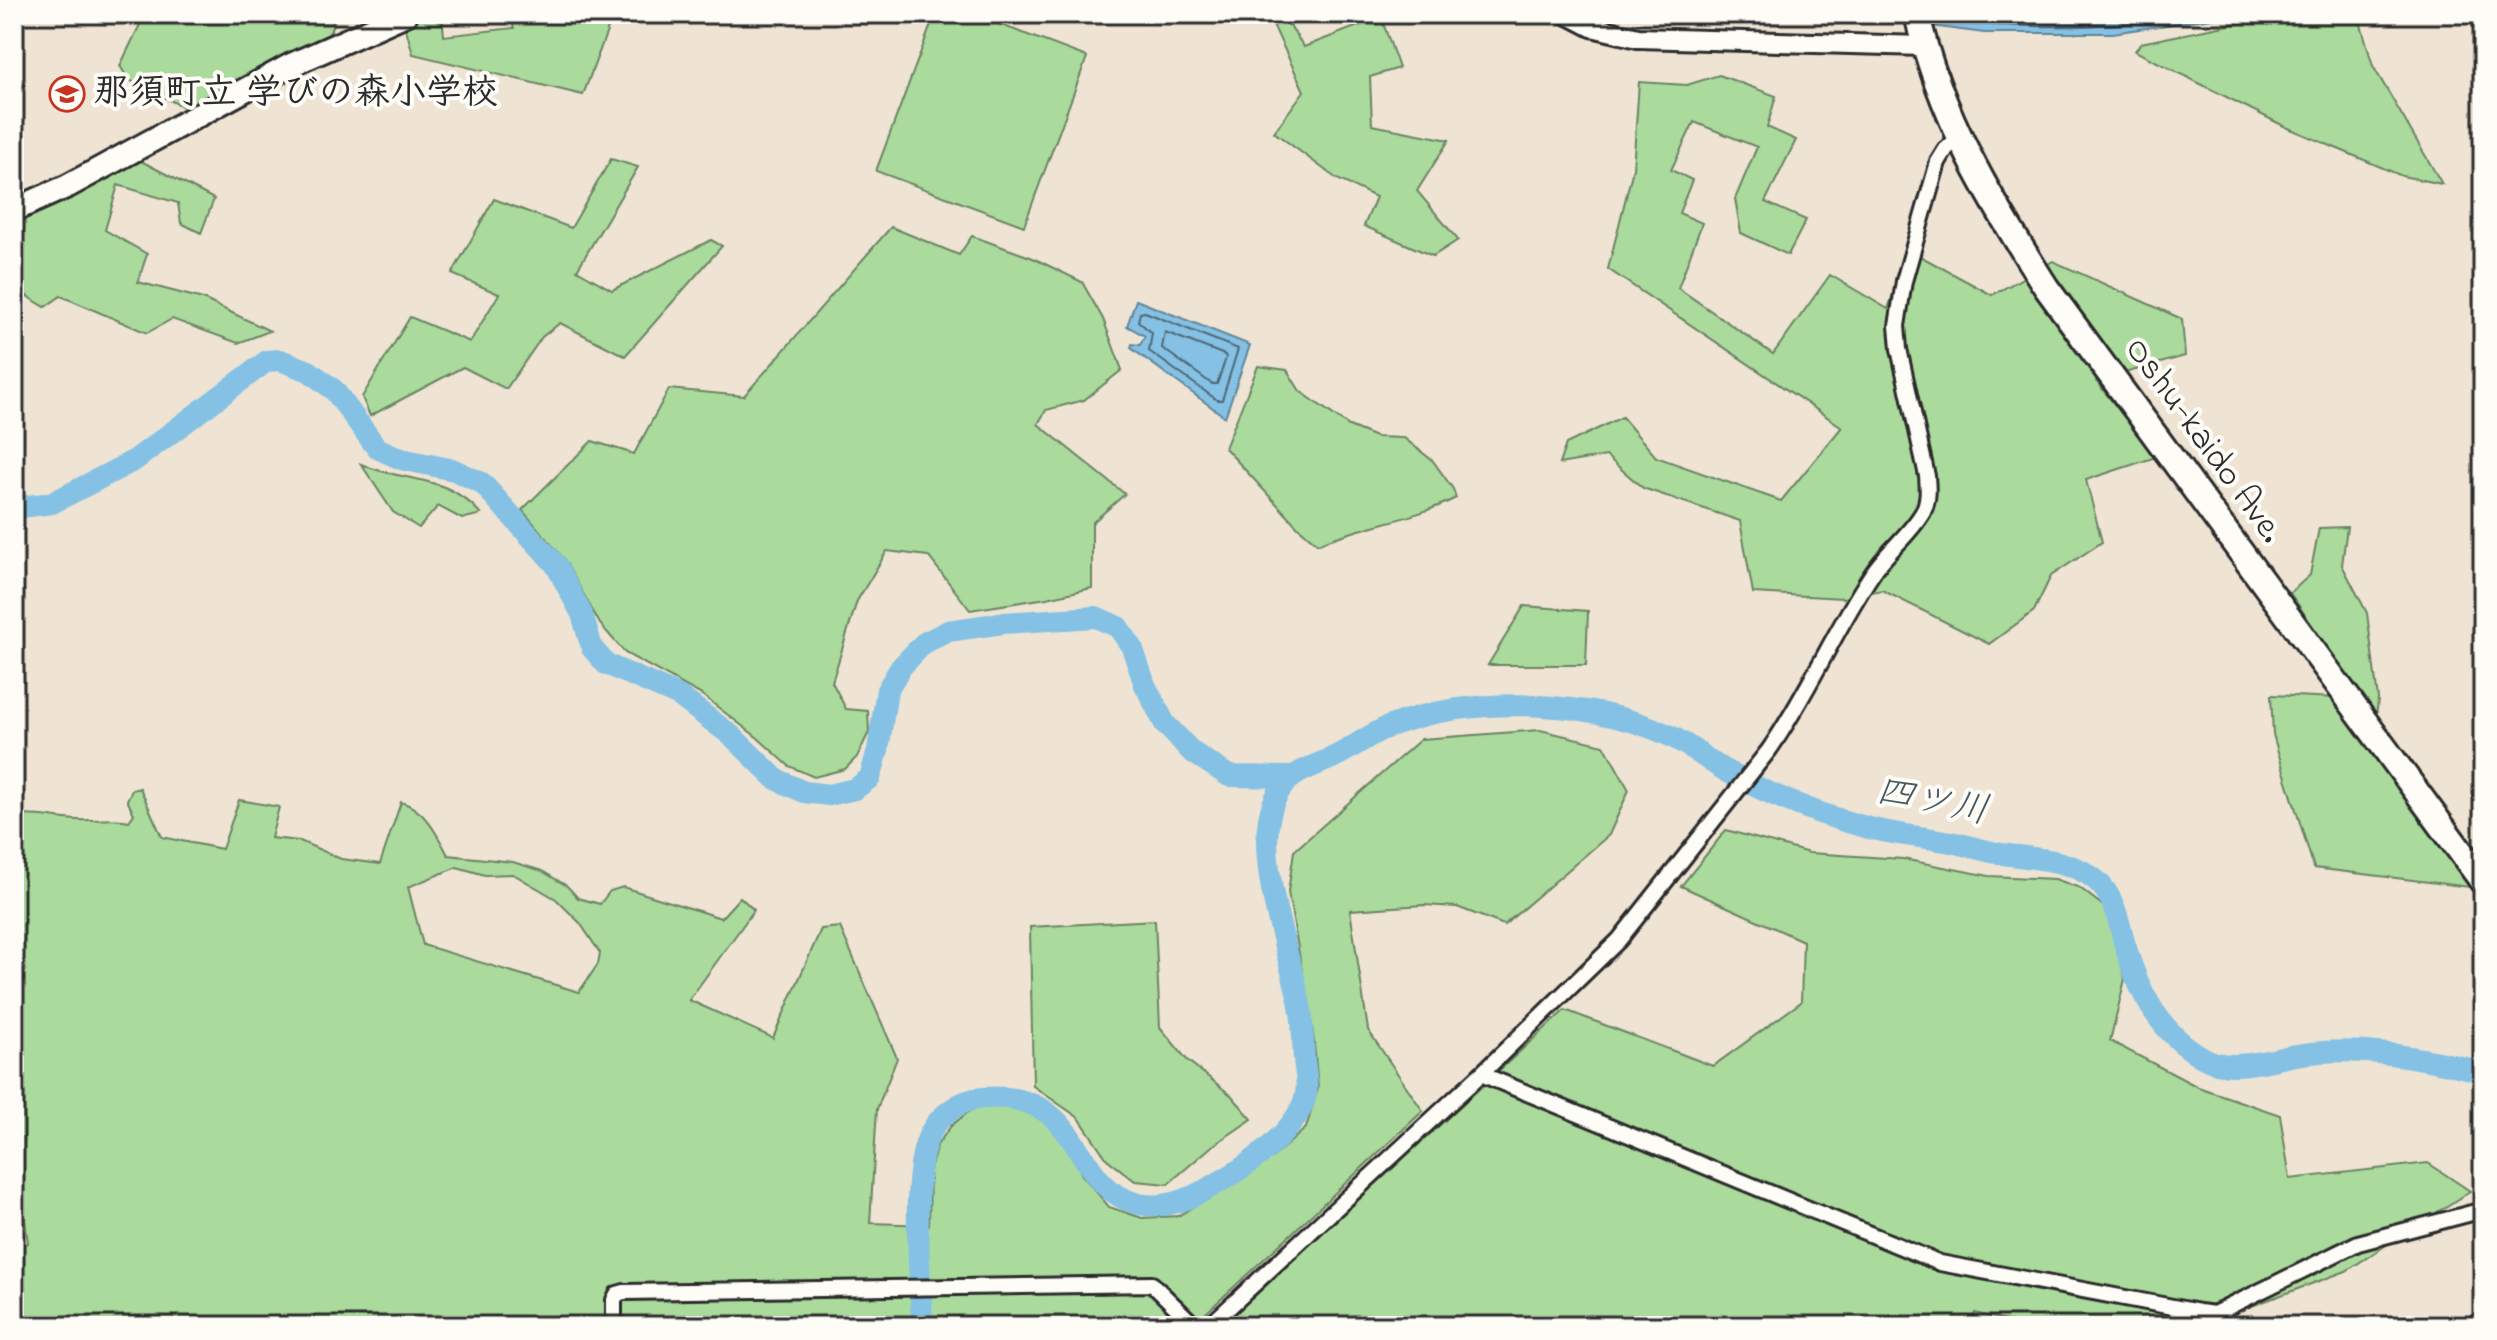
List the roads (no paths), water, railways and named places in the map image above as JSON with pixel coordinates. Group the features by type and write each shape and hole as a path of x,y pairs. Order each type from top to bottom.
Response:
{"highway":[{"name":"Oshu-kaido Ave.","path":"1920,28 1942,101 1959,138 1992,201 2046,287 2483,882"}],"main road":[{"path":"14,210 68,186 291,65 406,14"}],"street":[{"path":"1567,14 1592,27 1638,38 1920,28"},
{"path":"1209,1326 1481,1074 1619,940 1769,750 1874,570 1923,511 1928,493 1897,326 1904,281 1938,162 1946,149 1959,138"},
{"path":"1481,1074 1940,1263 2199,1312 2214,1314 2358,1243 2483,1210"},
{"path":"614,1326 614,1300 617,1294 624,1292 1152,1284 1195,1326"}],"water":[{"path":"1838,14 2238,14 2113,33 1984,33"},
{"path":"1136,300 1250,345 1225,417 1131,348 1132,344 1140,345 1145,336 1127,326"}],"waterway":[{"path":"14,508 52,503 135,460 267,361 280,360 309,371 334,390 377,448 401,459 454,470 482,483 556,565 582,614 592,648 606,664 679,696 732,736 776,779 804,792 829,795 855,789 870,778 878,750 887,690 901,667 924,643 948,631 1003,623 1096,617 1118,627 1132,647 1145,685 1165,724 1192,752 1229,776 1291,777"},
{"name":"四ツ川","path":"922,1326 919,1179 932,1130 943,1116 957,1106 973,1099 991,1097 1034,1105 1060,1124 1094,1172 1114,1193 1127,1200 1156,1206 1184,1200 1211,1187 1257,1157 1288,1128 1302,1106 1307,1086 1301,1011 1279,922 1267,853 1269,822 1277,795 1294,776 1381,730 1419,717 1454,710 1528,705 1565,708 1635,722 1682,742 1719,767 1778,797 1832,817 1878,830 2074,867 2097,881 2108,895 2137,979 2163,1024 2189,1048 2214,1062 2237,1065 2344,1051 2413,1057 2483,1072"}],"place":[{"name":"那須町立 学びの森小学校","path":"67,94"}]}
